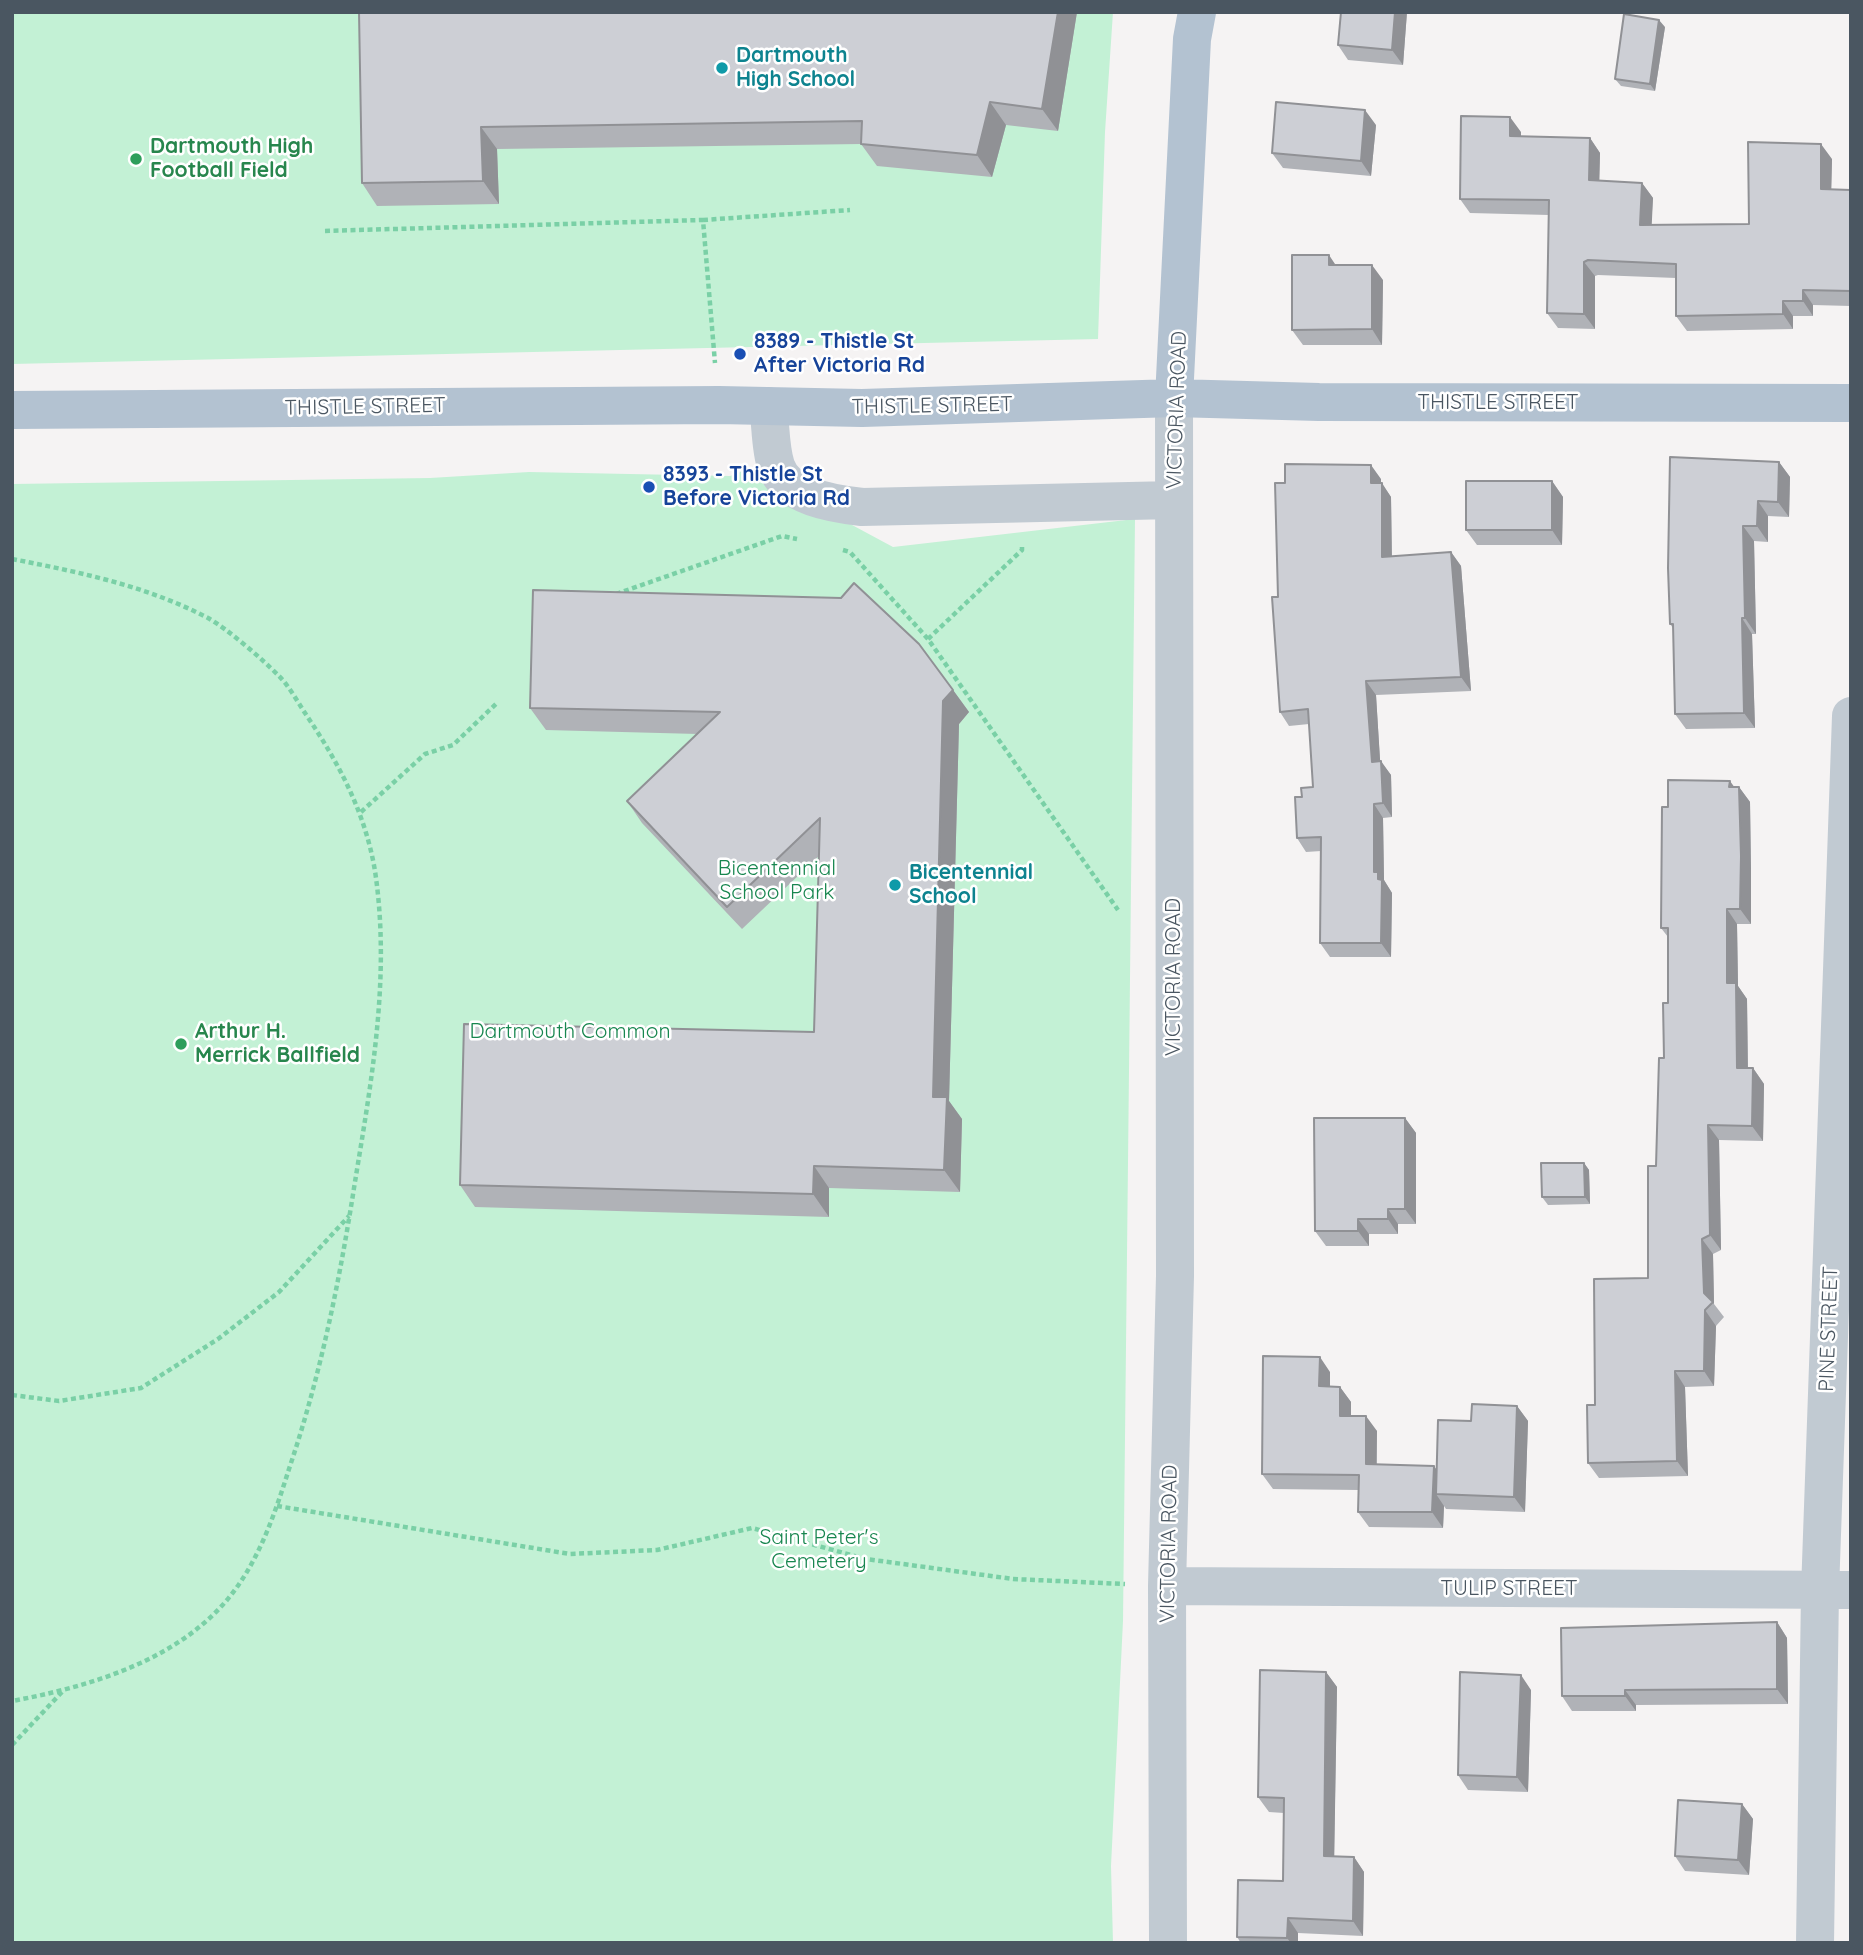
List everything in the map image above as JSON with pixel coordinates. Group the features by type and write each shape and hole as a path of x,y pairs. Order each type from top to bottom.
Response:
{"main road":[{"name":"VICTORIA ROAD","path":"1174,398 1192,39 1197,12"},
{"name":"THISTLE STREET","path":"12,410 719,405 862,408 1174,398 1319,402 1851,403"}],"street":[{"name":"VICTORIA ROAD","path":"1168,1943 1167,1586 1175,1276 1173,963 1177,565 1174,398"},
{"path":"768,406 777,468 786,482 829,503 862,507 1174,500"},
{"name":"PINE STREET","path":"1815,1943 1835,1590 1851,716"},
{"name":"TULIP STREET","path":"1167,1586 1835,1590"}],"path":[{"path":"325,231 703,220 850,210"},
{"path":"703,220 719,405"},
{"path":"928,639 1022,550 1021,505"},
{"path":"612,595 782,536 809,542"},
{"path":"836,549 850,552 928,639 1118,910"},
{"path":"12,559 104,577 210,619 281,678 337,761 361,812 376,884 380,939 380,1028 339,1286 324,1350 277,1506 258,1554 235,1590 198,1628 147,1661 62,1692 12,1701"},
{"path":"361,812 425,754 453,745 498,702"},
{"path":"12,1395 59,1401 141,1388 218,1339 279,1292 350,1215"},
{"path":"277,1506 570,1555 657,1550 752,1528 866,1559 1013,1579 1167,1586"},
{"path":"12,1745 62,1692"}],"green space":[{"path":"12,12 1113,12 1105,132 1098,339 12,364"},
{"name":"Dartmouth Common","path":"748,469 893,547 1135,519 1123,1621 1111,1866 1113,1943 12,1943 12,484 430,478 529,472 730,476"}],"building":[{"name":"Dartmouth High School","path":"359,12 1058,12 1042,109 990,102 977,155 861,144 862,121 481,127 483,181 362,183"},
{"path":"1341,12 1395,12 1392,50 1338,45"},
{"path":"1624,14 1659,20 1650,84 1615,79"},
{"path":"1276,102 1365,110 1361,161 1272,153"},
{"path":"1461,116 1510,117 1510,136 1590,138 1589,180 1642,183 1640,225 1749,224 1748,142 1821,144 1821,189 1851,190 1851,291 1803,290 1803,301 1783,301 1783,314 1676,316 1676,264 1588,260 1584,262 1584,314 1547,313 1549,200 1460,199"},
{"path":"1292,255 1329,255 1329,265 1372,265 1372,329 1292,330"},
{"path":"1670,457 1779,462 1778,502 1758,501 1757,526 1743,526 1744,713 1675,714 1673,624 1670,624 1668,568"},
{"path":"1285,464 1371,465 1371,483 1382,483 1382,557 1451,552 1461,677 1366,681 1372,762 1381,761 1383,803 1374,804 1374,872 1378,872 1378,879 1382,880 1381,943 1320,943 1321,837 1297,838 1295,797 1302,797 1301,788 1313,787 1308,709 1280,712 1272,597 1278,597 1275,483 1285,483"},
{"path":"1466,481 1552,481 1552,530 1466,530"},
{"name":"Bicentennial School","path":"854,583 919,644 953,690 943,701 933,1097 947,1097 944,1170 814,1166 813,1194 460,1185 464,1024 814,1032 820,818 727,907 627,801 720,712 530,708 533,590 841,598"},
{"path":"1668,780 1730,781 1729,787 1739,787 1740,909 1727,909 1727,983 1736,983 1737,1068 1753,1068 1752,1126 1708,1125 1710,1235 1702,1239 1704,1293 1713,1302 1705,1310 1704,1371 1675,1371 1677,1461 1588,1463 1587,1405 1595,1405 1594,1279 1648,1278 1648,1166 1656,1166 1659,1058 1664,1058 1663,1003 1668,1003 1668,928 1661,928 1662,807 1668,807"},
{"path":"1314,1118 1405,1118 1405,1209 1388,1209 1388,1219 1358,1219 1358,1231 1315,1231"},
{"path":"1541,1163 1584,1163 1585,1197 1542,1197"},
{"path":"1263,1356 1320,1357 1319,1386 1340,1387 1340,1416 1366,1416 1366,1464 1434,1466 1432,1512 1358,1512 1359,1475 1262,1474"},
{"path":"1472,1404 1517,1406 1514,1497 1436,1494 1438,1420 1471,1421"},
{"path":"1777,1622 1777,1689 1625,1690 1625,1696 1562,1696 1561,1628"},
{"path":"1260,1670 1326,1672 1324,1856 1354,1857 1353,1921 1288,1918 1287,1938 1237,1937 1238,1880 1283,1881 1284,1798 1258,1797"},
{"path":"1460,1672 1521,1675 1517,1777 1458,1775"},
{"path":"1678,1800 1742,1804 1738,1860 1675,1856"}],"place":[{"name":"Dartmouth High School","path":"722,68"},
{"name":"Dartmouth High Football Field","path":"136,159"},
{"name":"8389 - Thistle St After Victoria Rd","path":"740,354"},
{"name":"8393 - Thistle St Before Victoria Rd","path":"649,487"},
{"name":"Bicentennial School","path":"895,885"},
{"name":"Arthur H. Merrick Ballfield","path":"181,1044"}],"park label":[{"name":"Bicentennial School Park","path":"777,881"},
{"name":"Saint Peter's Cemetery","path":"819,1550"}]}
